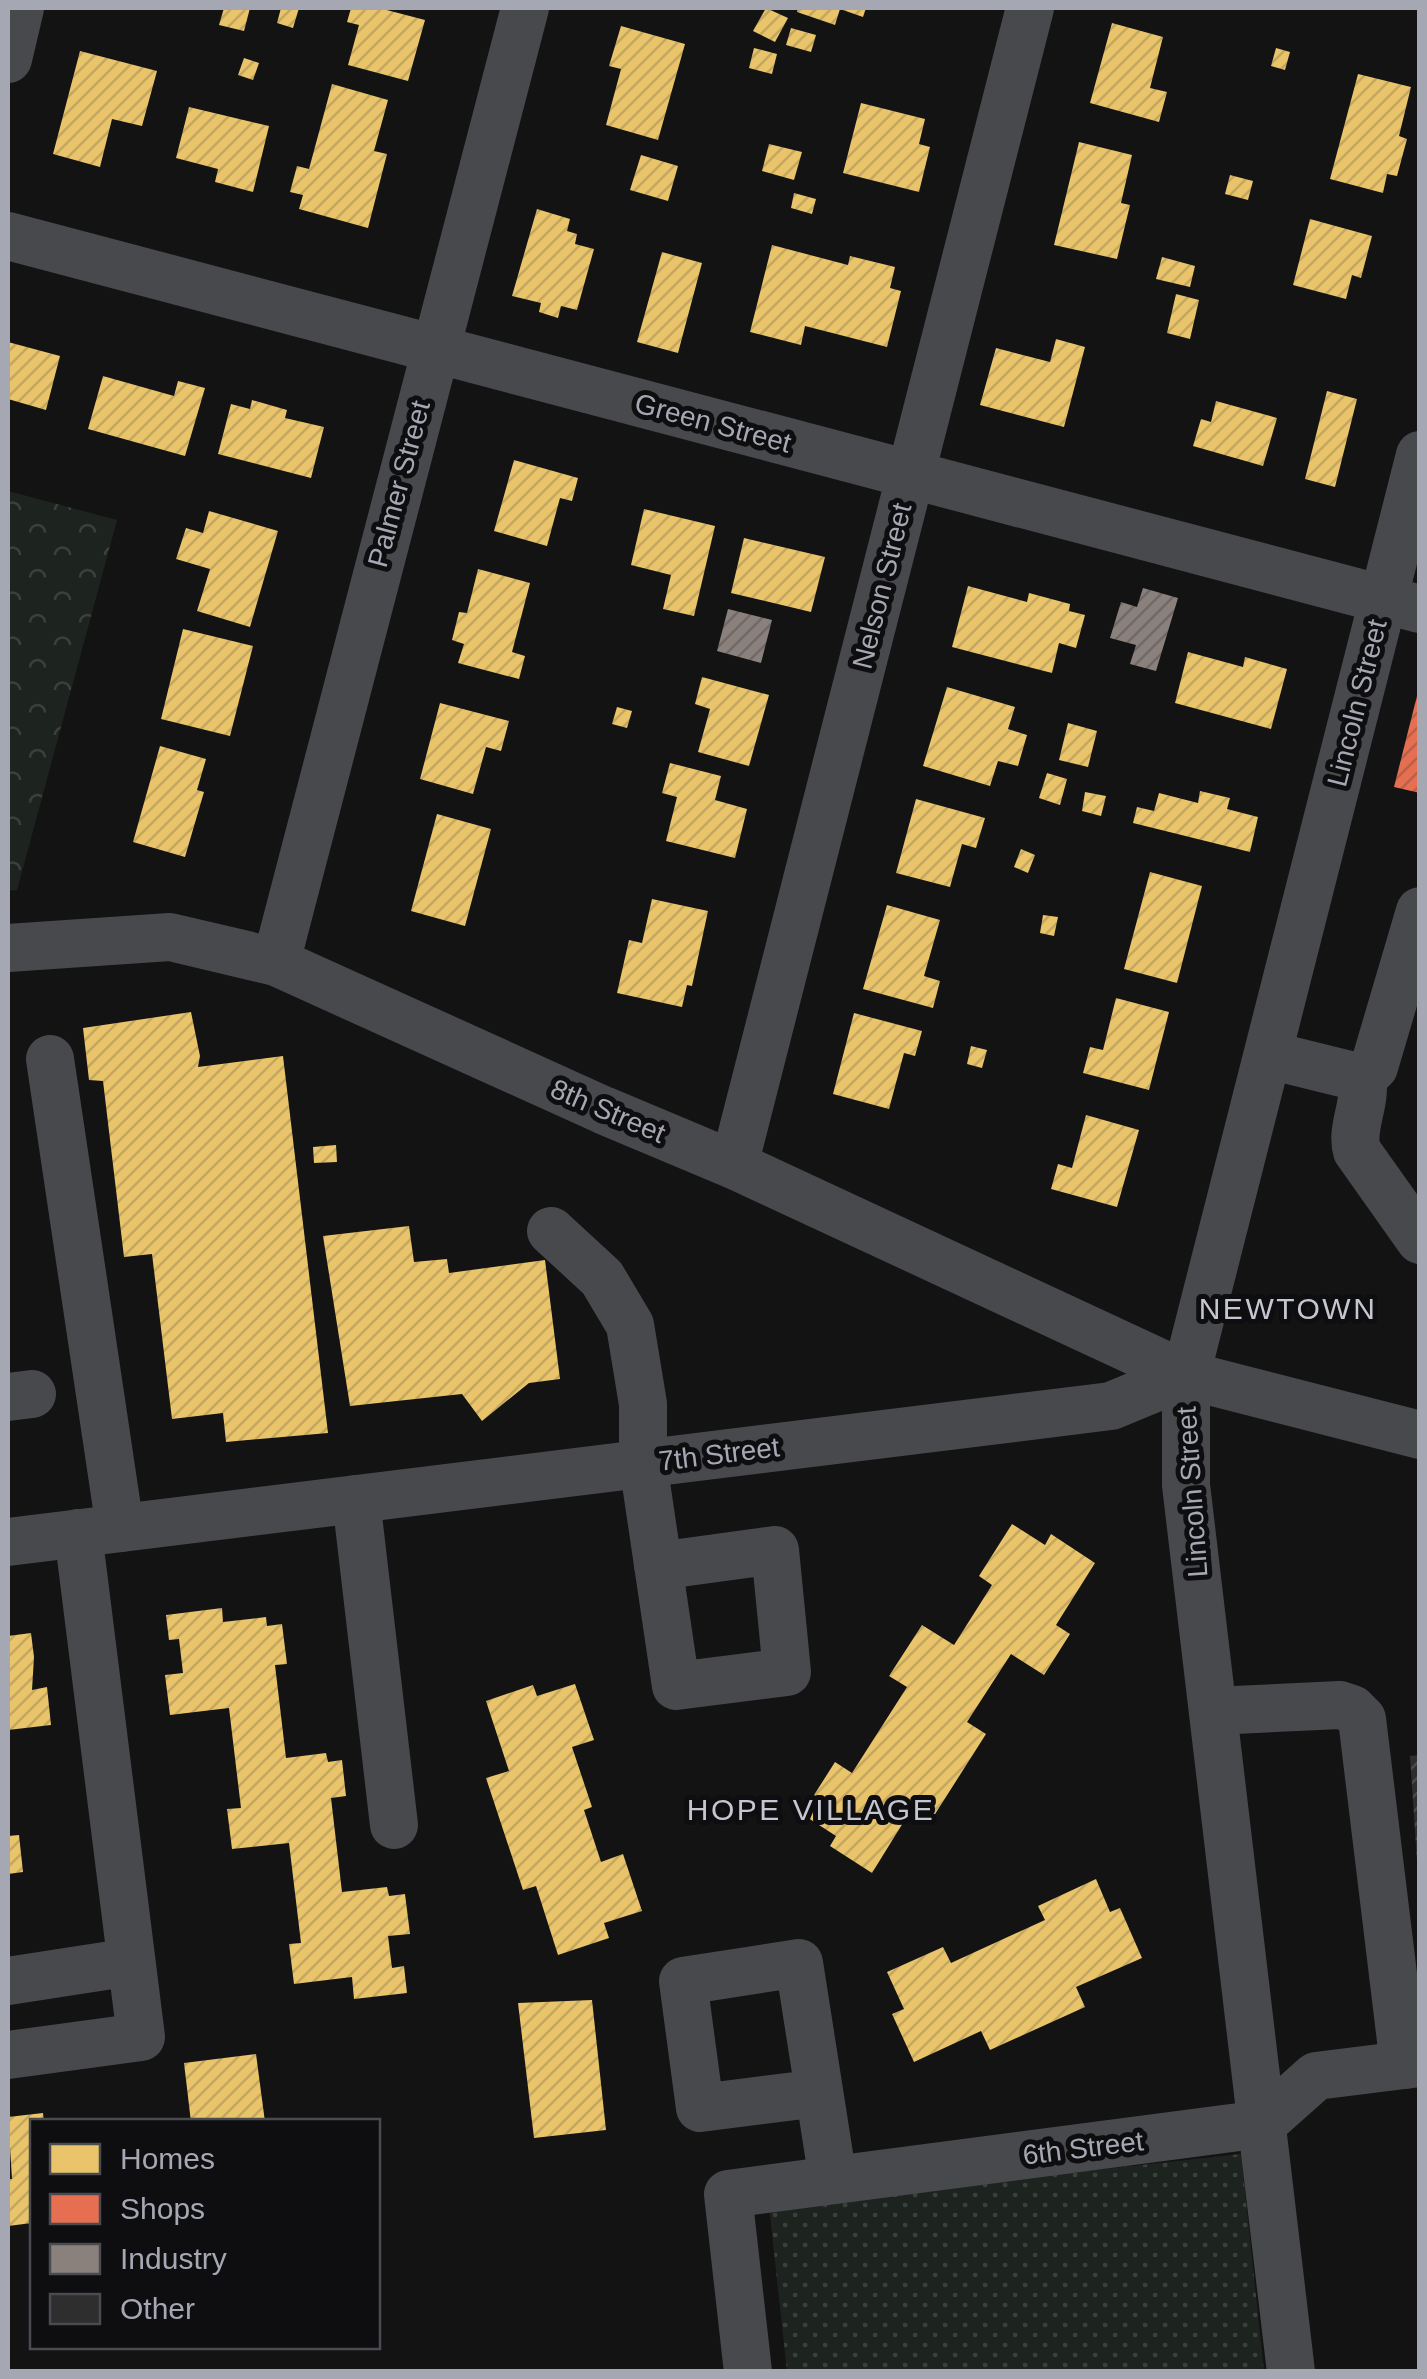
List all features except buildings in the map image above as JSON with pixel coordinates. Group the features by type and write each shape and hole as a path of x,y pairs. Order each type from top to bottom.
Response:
{"street":[{"path":"8,58 20,8"},
{"name":"Palmer Street","path":"276,962 525,8"},
{"name":"Nelson Street","path":"734,1164 1030,8"},
{"name":"Green Street","path":"8,236 1401,604"},
{"name":"Lincoln Street","path":"1291,2372 1186,1484 1186,1375 1269,1056 1401,604 1420,455"},
{"path":"1362,1078 1374,1067 1420,910"},
{"name":"8th Street","path":"8,948 170,938 276,962 603,1110 734,1164 1186,1375"},
{"path":"1269,1056 1362,1078"},
{"path":"8,2055 141,2037 131,1962 99,1530 50,1060"},
{"path":"1362,1078 1365,1093 1354,1142 1357,1151 1418,1233"},
{"path":"551,1232 602,1278 630,1325 643,1404 643,1463 658,1566 676,1686 788,1672 775,1550 658,1566"},
{"path":"1186,1375 1420,1436"},
{"name":"7th Street","path":"8,1542 1111,1406 1186,1375"},
{"path":"356,1499 394,1825"},
{"path":"1213,1712 1340,1704 1352,1709 1362,1720 1412,2064 1316,2076 1262,2124"},
{"path":"8,1980 131,1962"},
{"path":"819,2092 833,2180"},
{"name":"6th Street","path":"748,2372 728,2194 1262,2124"}],"green space":[{"path":"8,491 117,520 17,890 8,891"},
{"path":"1241,2154 1264,2371 787,2371 769,2206"}],"district":[{"name":"NEWTOWN","path":"1288,1308"},
{"name":"HOPE VILLAGE","path":"811,1809"}]}
